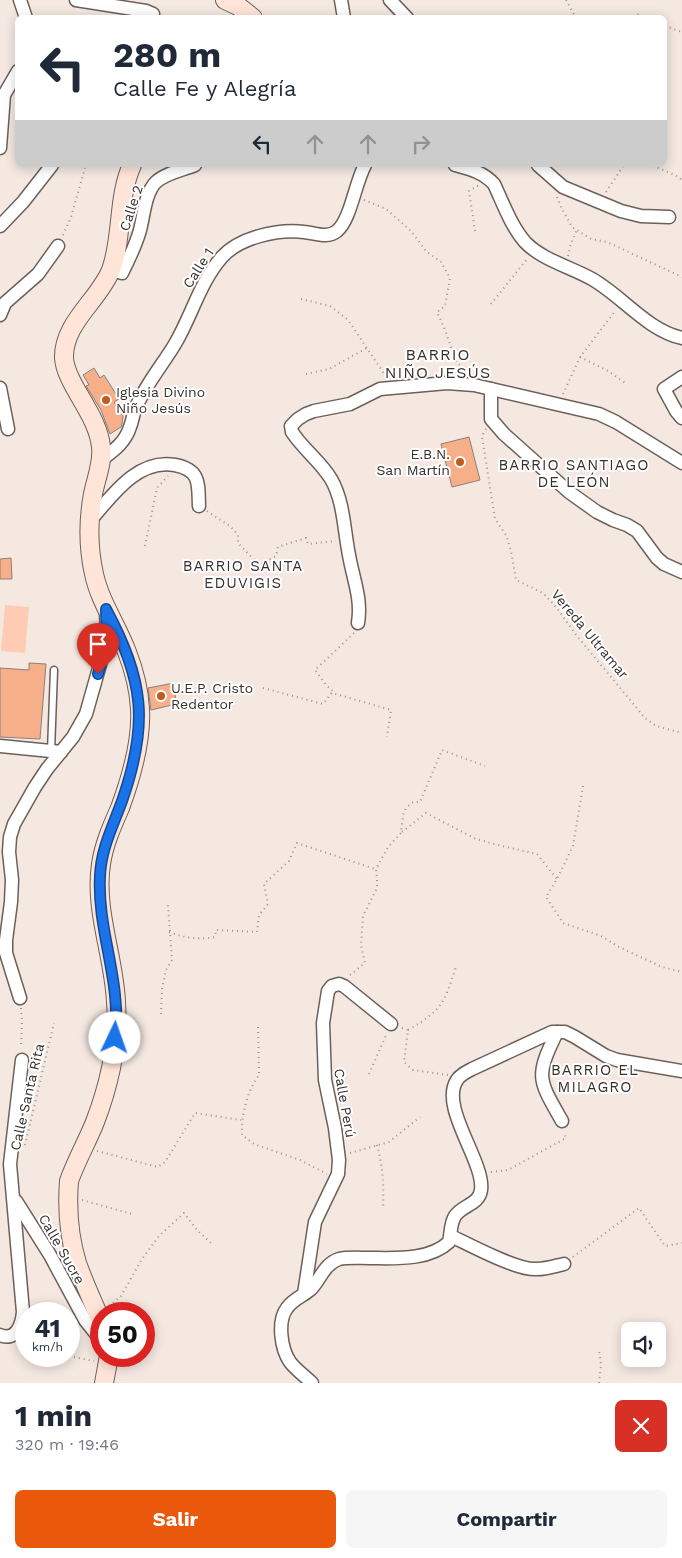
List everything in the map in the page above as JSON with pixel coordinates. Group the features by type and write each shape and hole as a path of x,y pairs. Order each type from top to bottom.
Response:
{"main road":[{"path":"225,0 238,6 249,15"},
{"path":"93,1302 77,1262 68,1210 69,1181 103,1099 112,1059 117,1024 114,982 102,915 101,862 110,829 130,776 138,736 140,711 137,683 127,651 98,591 89,548 89,522 101,447 94,418 64,361 65,350 75,322 103,286 111,270 127,176 131,167"},
{"path":"104,1383 107,1367"}],"street":[{"path":"20,0 25,15"},
{"path":"76,0 146,11 152,15"},
{"path":"341,0 344,15"},
{"path":"390,0 404,15"},
{"path":"0,148 4,95 15,77"},
{"path":"0,226 41,181 51,167"},
{"name":"Calle 2","path":"111,270 122,273 128,262 140,231 151,189 156,182 190,167"},
{"name":"Calle 1","path":"100,460 119,446 125,438 136,405 176,342 197,296 222,257 230,249 244,242 266,235 303,232 330,235 342,225 348,214 364,167"},
{"path":"462,167 482,173 494,184 519,233 534,249 593,280 635,313 664,331 680,336"},
{"path":"540,167 563,187 599,202 641,216 668,217"},
{"path":"0,315 5,303 38,274 58,246"},
{"path":"682,377 664,389 682,418"},
{"path":"358,623 359,600 337,493 332,480 292,432 291,426 298,418 314,411 350,404 380,389 466,384 599,414 616,422 682,463"},
{"path":"0,388 7,429"},
{"path":"491,389 491,419 504,434 569,492 597,512 637,531 644,539 650,552 664,564 682,572"},
{"path":"89,522 111,497 138,472 166,463 190,470 195,474 198,480 199,506"},
{"path":"20,998 6,953 12,880 9,852 10,837 14,824 56,751 79,728 94,690 107,640 106,609"},
{"path":"0,746 56,751"},
{"path":"339,984 391,1024"},
{"name":"Calle Perú","path":"304,1294 315,1222 338,1174 335,1128 325,1080 323,1023 328,991 332,986 339,984"},
{"path":"312,1383 290,1362 285,1352 281,1325 283,1314 287,1307 311,1289 330,1264 337,1260 348,1258 407,1257 427,1254 445,1246 451,1236 452,1222 455,1216 478,1199 481,1190 478,1174 453,1099 455,1082 460,1076 552,1032 565,1032 606,1056 617,1060 682,1071"},
{"path":"557,1032 546,1055 541,1079 543,1088 562,1120"},
{"path":"0,1335 2,1337 10,1337 17,1331 22,1323 23,1312 10,1164 22,1060"},
{"name":"Calle Sucre","path":"13,1197 50,1255 90,1326"},
{"path":"451,1236 497,1258 528,1269 537,1270 564,1264"}],"lane":[{"path":"54,670 56,751"}],"path":[{"path":"566,0 574,15"},
{"path":"667,27 682,32"},
{"path":"599,202 623,167"},
{"path":"655,167 682,180"},
{"path":"58,246 71,217 85,168"},
{"path":"475,231 469,191 489,179"},
{"path":"563,187 557,198 572,227 591,239 607,242 682,277"},
{"path":"353,196 386,209 411,231 426,251 441,262 450,278 446,306 437,312 456,364 460,365 466,384"},
{"path":"565,266 571,243 577,230"},
{"path":"490,304 534,249"},
{"path":"301,299 330,306 348,320 393,387"},
{"path":"558,405 580,357 622,302"},
{"path":"306,374 329,369 367,348"},
{"path":"580,357 608,371 628,384"},
{"name":"Vereda Ultramar","path":"491,419 482,436 495,519 506,535 516,580 543,593 645,718 656,726 682,733"},
{"path":"145,546 157,488 179,466"},
{"path":"199,506 231,527 238,536 238,543 259,565 276,556 278,547 306,538 308,544 346,539"},
{"path":"358,623 354,634 315,670 327,686 336,694 391,710 387,737"},
{"path":"263,688 324,704 333,691"},
{"path":"401,833 403,815 406,808 413,802 420,802 442,750 485,766"},
{"path":"583,786 573,846 546,897 563,923 601,936 619,947 662,967 682,972"},
{"path":"339,984 365,963 361,945 364,916 377,888 378,878 376,869 388,847 401,833 426,813 476,839 537,854 557,879"},
{"path":"169,932 184,937 203,939 215,937 216,930 257,932 259,915 268,904 264,884 289,861 297,843 376,869"},
{"path":"161,1014 162,989 166,970 172,960 168,905"},
{"path":"456,967 450,988 437,1011 408,1030 404,1062 413,1070 460,1076"},
{"path":"20,998 22,1060"},
{"name":"Calle Santa Rita","path":"24,1150 54,1023"},
{"path":"369,1074 391,1024 408,1030"},
{"path":"258,1027 259,1075 254,1081 241,1120 242,1135 254,1144 300,1160 336,1179"},
{"path":"84,1147 158,1167 165,1162 195,1113 241,1120"},
{"path":"338,1156 389,1142 420,1117"},
{"path":"478,1174 508,1170 566,1138 562,1120"},
{"path":"377,1145 381,1159 384,1187 383,1209"},
{"path":"68,1196 132,1214"},
{"path":"564,1264 639,1208 665,1246 682,1243"},
{"path":"115,1302 159,1236 184,1213 197,1230 212,1244"},
{"path":"599,1350 601,1365 599,1383"}],"shaded area":[{"path":"5,605 29,607 25,653 1,651"}],"building":[{"name":"Iglesia Divino Niño Jesús","path":"94,368 100,378 104,375 119,399 114,402 123,416 122,424 121,427 110,434 101,410 86,386 89,385 83,375"},
{"name":"E.B.N. San Martín","path":"469,437 480,480 452,487 441,444"},
{"path":"11,558 12,579 0,579 0,559"},
{"path":"29,663 46,664 40,739 0,737 0,668 29,670"},
{"name":"U.E.P. Cristo Redentor","path":"174,683 176,704 151,710 148,688"}],"place":[{"name":"Iglesia Divino Niño Jesús","path":"106,400"},
{"name":"E.B.N. San Martín","path":"460,462"},
{"name":"U.E.P. Cristo Redentor","path":"161,696"}],"district":[{"name":"BARRIO NIÑO JESÚS","path":"438,363"},
{"name":"BARRIO SANTIAGO DE LEÓN","path":"574,474"},
{"name":"BARRIO SANTA EDUVIGIS","path":"243,574"},
{"name":"BARRIO EL MILAGRO","path":"595,1078"}],"route":[{"path":"98,674 107,640 106,609 127,651 137,683 140,711 138,736 128,784 110,829 101,862 100,893 102,915 116,1001 117,1024 115,1038"}]}
